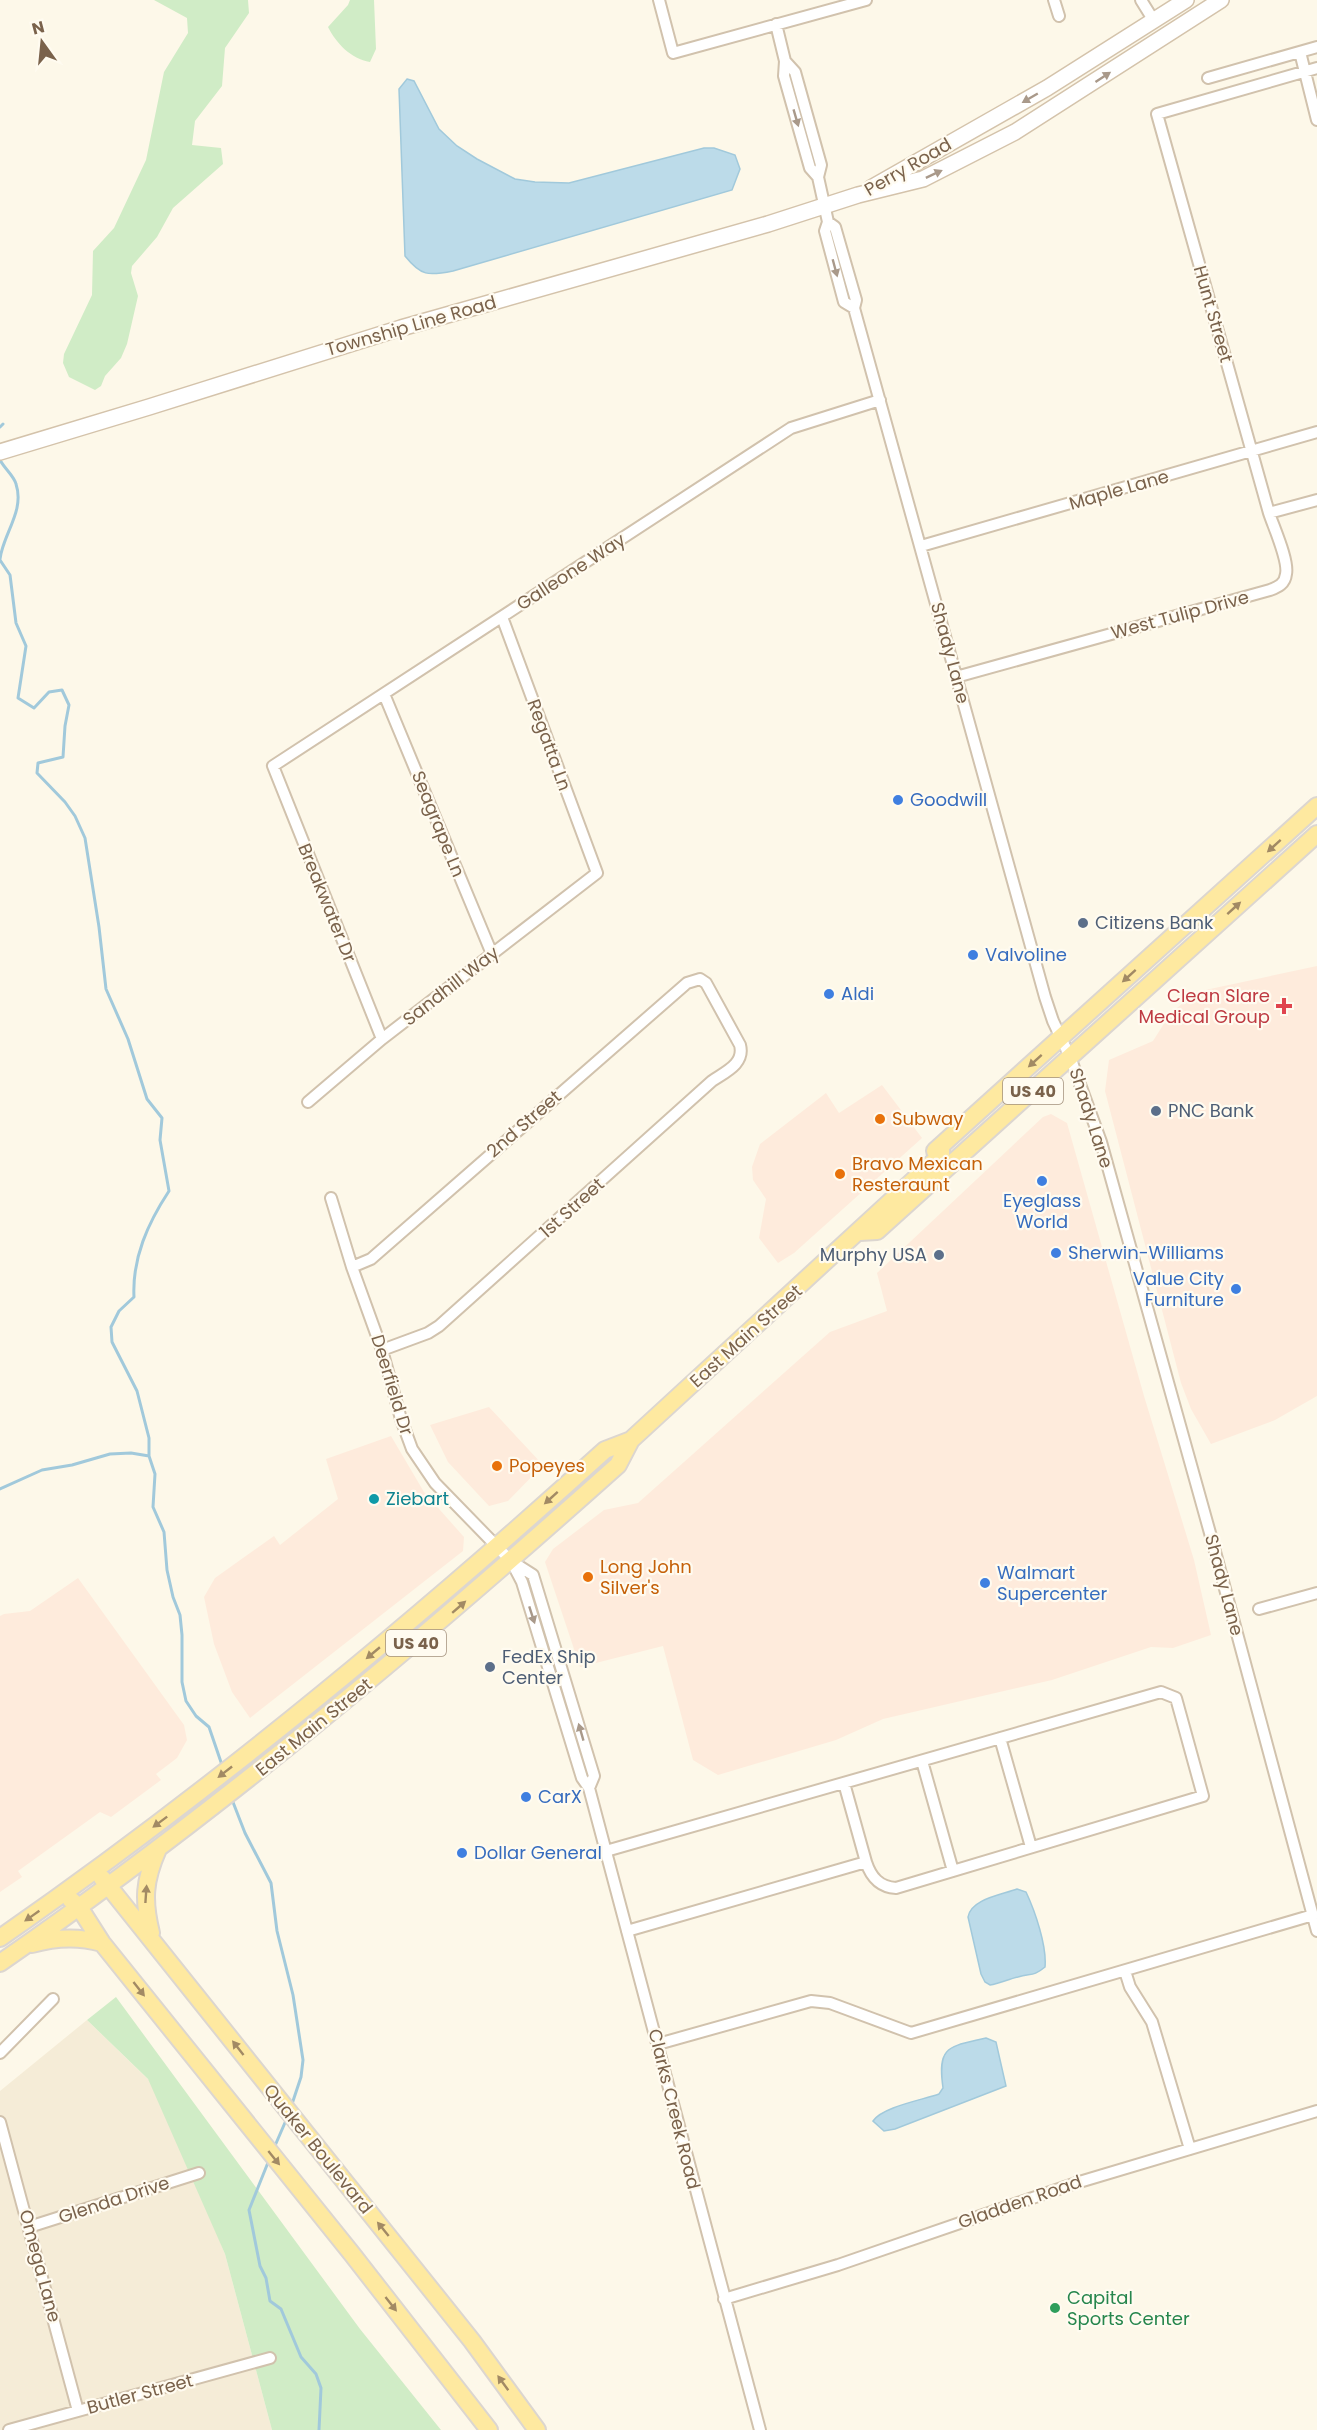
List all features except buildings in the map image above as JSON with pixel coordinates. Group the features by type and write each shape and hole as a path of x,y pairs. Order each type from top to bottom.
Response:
{"main road":[{"name":"US 40","path":"860,1232 941,1155 941,1146 1317,806"},
{"name":"East Main Street","path":"0,1963 158,1850 252,1778 403,1655 605,1450 631,1440 860,1232 877,1231 1317,834"},
{"name":"East Main Street","path":"0,1938 64,1894 206,1787 504,1554"},
{"path":"153,1940 144,1899 147,1880 158,1850"},
{"name":"Quaker Boulevard","path":"96,1870 472,2341 537,2430"},
{"path":"64,1894 79,1907 102,1943 489,2430"},
{"path":"23,1947 62,1937 102,1943"}],"street":[{"path":"659,0 673,53 866,0"},
{"path":"1054,0 1059,16"},
{"path":"1141,0 1155,21"},
{"name":"Perry Road","path":"858,195 937,148 983,126 1047,88 1186,0"},
{"name":"Perry Road","path":"858,195 924,179 990,146 1085,89 1221,0"},
{"path":"776,24 785,61 784,76 810,168 818,177 825,207"},
{"path":"1208,78 1317,47"},
{"path":"1300,52 1317,120"},
{"path":"1305,71 1317,68"},
{"name":"Hunt Street","path":"1269,513 1157,114 1305,71"},
{"name":"Township Line Road","path":"0,452 401,328 825,207 858,195"},
{"name":"Shady Lane","path":"825,207 828,222 835,227 856,300 854,308 1045,997 1101,1142 1210,1533 1317,1931"},
{"name":"Galleone Way","path":"273,766 791,428 880,400"},
{"name":"Maple Lane","path":"921,546 1317,432"},
{"path":"1269,513 1317,500"},
{"name":"West Tulip Drive","path":"956,677 1278,587 1286,577 1286,566 1269,513"},
{"name":"Regatta Ln","path":"502,617 597,873"},
{"name":"Seagrape Ln","path":"384,694 492,954"},
{"name":"Breakwater Dr","path":"273,766 382,1039"},
{"name":"Sandhill Way","path":"308,1102 382,1039 597,873"},
{"name":"1st Street","path":"382,1350 418,1337 439,1326 712,1081 740,1060 742,1052 740,1045 706,983 700,979 694,979"},
{"name":"2nd Street","path":"352,1267 371,1260 596,1061 687,982 694,979"},
{"name":"Deerfield Dr","path":"331,1198 352,1267 382,1350 401,1419 418,1460 435,1483 504,1554"},
{"name":"Clarks Creek Road","path":"504,1554 522,1582 582,1778 589,1788 760,2430"},
{"path":"1259,1609 1317,1593"},
{"path":"606,1851 1161,1692 1176,1698 1203,1796 896,1888 885,1887 870,1873 844,1783"},
{"path":"1000,1738 1031,1847"},
{"path":"922,1761 953,1871"},
{"path":"627,1931 866,1862"},
{"path":"658,2044 811,2001 830,2003 911,2033 1313,1916"},
{"path":"1125,1971 1130,1987 1152,2022 1190,2149"},
{"path":"0,2054 53,1999"},
{"name":"Gladden Road","path":"724,2299 838,2265 1056,2189 1317,2111"},
{"name":"Omega Lane","path":"0,2122 78,2411"},
{"name":"Glenda Drive","path":"29,2227 200,2173"},
{"name":"Butler Street","path":"9,2430 270,2358"}],"shaded area":[{"path":"1317,966 1317,1396 1275,1420 1211,1444 1191,1409 1181,1383 1105,1091 1109,1060 1153,1041 1170,1014 1196,992"},
{"path":"882,1085 922,1138 794,1253 778,1263 759,1238 766,1199 753,1180 752,1167 760,1144 826,1093 839,1113"},
{"path":"1051,1114 1067,1123 1144,1396 1194,1560 1211,1635 1173,1648 1151,1647 1052,1680 883,1719 836,1740 718,1775 693,1760 663,1646 580,1667 545,1562 553,1549 604,1510 638,1503 830,1332 887,1311 877,1273 1043,1117"},
{"path":"489,1407 543,1465 508,1501 489,1506 448,1462 430,1425"},
{"path":"391,1436 424,1492 464,1537 463,1551 250,1718 232,1692 214,1644 204,1597 215,1578 274,1536 280,1545 338,1499 326,1459"},
{"path":"78,1578 184,1725 187,1740 177,1758 156,1774 161,1780 111,1817 100,1812 18,1871 22,1877 0,1892 0,1616 30,1611"},
{"path":"87,2020 156,2087 225,2254 272,2430 0,2430 0,2091"}],"green space":[{"path":"154,0 248,0 249,13 225,48 222,86 195,121 192,145 221,148 223,164 173,208 157,237 132,266 131,273 138,296 127,344 121,358 105,376 101,386 95,390 69,377 63,363 64,354 92,295 93,251 114,228 146,160 164,72 188,33 187,18"},
{"path":"350,0 374,0 376,49 370,62 357,58 345,49 328,27"},
{"path":"116,1997 360,2329 441,2430 272,2430 225,2254 148,2079 87,2020"}],"water":[{"path":"407,79 414,81 439,129 457,146 515,179 569,183 704,148 714,148 735,155 740,169 732,190 453,271 437,274 426,273 405,256 399,89"},
{"path":"1017,1889 1026,1892 1033,1909 1040,1929 1045,1967 1035,1974 990,1985 985,1982 981,1974 968,1917 970,1911 981,1902"},
{"path":"986,2038 996,2042 1006,2086 895,2129 884,2131 873,2121 893,2108 939,2094 943,2088 942,2063 948,2050"}],"waterway":[{"path":"0,427 3,424"},
{"path":"0,460 15,481 18,494 16,513 0,559"},
{"path":"0,560 10,575 16,623 26,646 18,698 34,708 49,692 62,690 69,705 63,757 38,763 37,773 65,802 75,816 85,838 106,989 128,1039 147,1099 162,1118 160,1140 169,1191 143,1241 136,1268 134,1297 119,1311 111,1327 112,1342 137,1391 149,1438 149,1456 155,1474 153,1507 164,1532 167,1570 180,1615 182,1682 186,1701 196,1716 209,1727 223,1768"},
{"path":"0,1489 42,1470 72,1465 110,1454 131,1453 149,1456"},
{"path":"231,1797 245,1833 271,1883 277,1931 293,1995 303,2060 301,2077 291,2107"},
{"path":"274,2148 287,2118"},
{"path":"269,2160 249,2210 260,2266 266,2278 270,2301 281,2309 301,2357 316,2374 321,2388 319,2430"}],"place":[{"name":"Goodwill","path":"898,800"},
{"name":"Citizens Bank","path":"1083,923"},
{"name":"Valvoline","path":"973,955"},
{"name":"Aldi","path":"829,994"},
{"name":"Clean Slare Medical Group","path":"1284,1006"},
{"name":"PNC Bank","path":"1156,1111"},
{"name":"Subway","path":"880,1119"},
{"name":"Bravo Mexican Resteraunt","path":"840,1174"},
{"name":"Eyeglass World","path":"1042,1181"},
{"name":"Sherwin-Williams","path":"1056,1253"},
{"name":"Murphy USA","path":"939,1255"},
{"name":"Value City Furniture","path":"1236,1289"},
{"name":"Popeyes","path":"497,1466"},
{"name":"Ziebart","path":"374,1499"},
{"name":"Long John Silver's","path":"588,1577"},
{"name":"Walmart Supercenter","path":"985,1583"},
{"name":"FedEx Ship Center","path":"490,1667"},
{"name":"CarX","path":"526,1797"},
{"name":"Dollar General","path":"462,1853"},
{"name":"Capital Sports Center","path":"1055,2308"}]}
